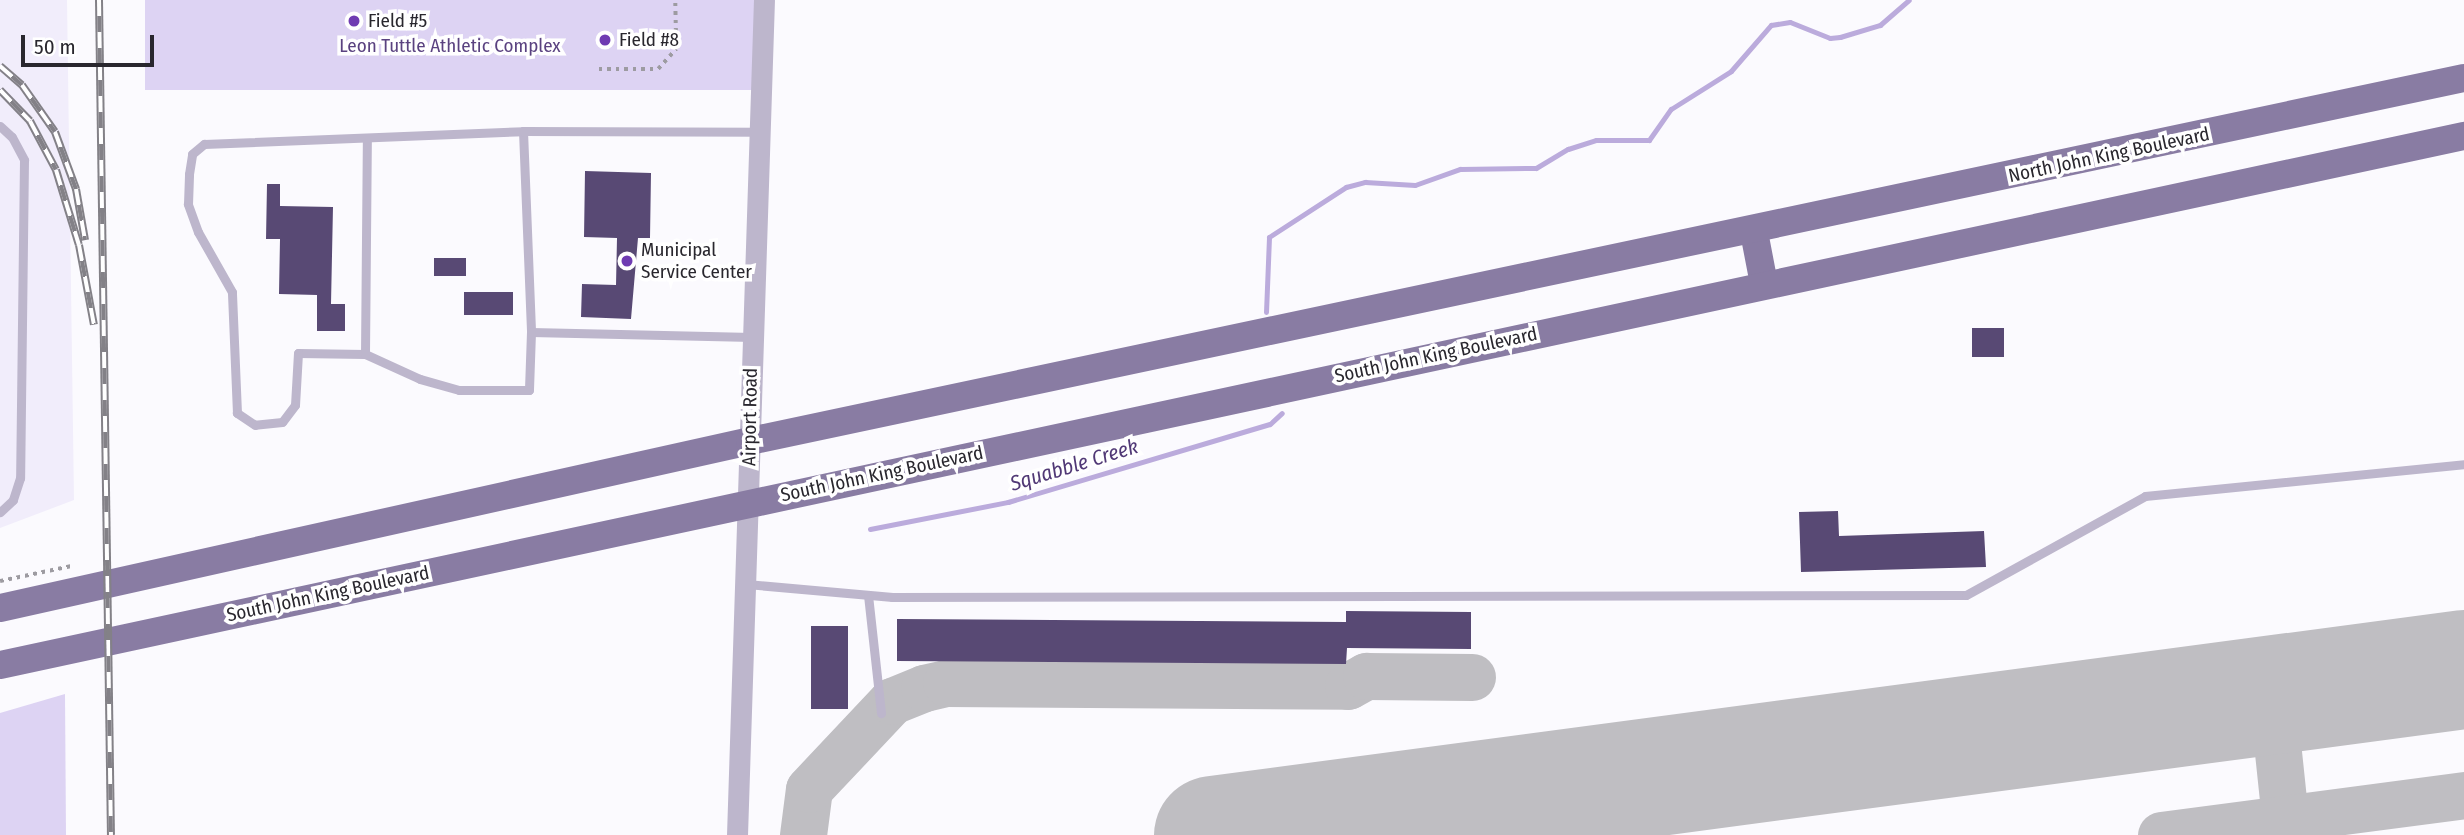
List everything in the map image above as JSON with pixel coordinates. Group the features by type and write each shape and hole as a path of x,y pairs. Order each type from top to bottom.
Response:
{"main road":[{"name":"North John King Boulevard","path":"1754,232 2464,78"},
{"path":"0,608 750,441 1754,232 1764,284 2464,136"},
{"name":"South John King Boulevard","path":"0,665 1764,284"}],"street":[{"name":"Airport Road","path":"737,835 764,0"}],"lane":[{"path":"0,126 12,137 24,160 20,478 13,500 0,512"},
{"path":"523,131 531,332 529,390 458,390 365,354 298,353 295,405 282,422 255,425 237,413 232,292 198,232 188,204 188,174 192,154 204,144 367,140 523,131 760,132"},
{"path":"365,354 367,140"},
{"path":"531,332 752,337"},
{"path":"746,584 868,595 1966,595 2145,496 2464,464"},
{"path":"868,595 881,713"}],"path":[{"path":"599,69 659,69 676,49 675,0"},
{"path":"0,581 71,566"}],"shaded area":[{"path":"0,0 67,0 74,500 0,528"}],"green space":[{"name":"Leon Tuttle Athletic Complex","path":"145,0 755,0 755,90 145,90"},
{"path":"65,694 66,835 0,835 0,713"}],"building":[{"name":"Municipal Service Center","path":"585,171 651,173 650,238 638,238 631,319 581,317 582,284 616,285 617,238 584,237"},
{"path":"267,184 280,184 280,206 333,207 331,304 345,304 345,331 317,331 317,295 279,294 280,239 266,239"},
{"path":"434,258 466,258 466,276 434,276"},
{"path":"464,292 513,292 513,315 464,315"},
{"path":"1972,328 2004,328 2004,357 1972,357"},
{"path":"1838,511 1839,536 1984,531 1986,567 1801,572 1799,512"},
{"path":"1346,611 1471,612 1471,649 1347,648 1346,664 897,661 897,619 1346,622"},
{"path":"811,626 848,626 848,709 811,709"}],"waterway":[{"name":"Squabble Creek","path":"1266,312 1269,237 1346,187 1365,182 1415,185 1460,169 1536,168 1568,149 1596,140 1649,140 1671,109 1731,71 1771,25 1790,22 1830,38 1840,37 1880,25 1909,0"},
{"name":"Squabble Creek","path":"870,529 1008,502 1270,424 1282,413"}],"taxiway":[{"path":"803,835 809,789 892,701 924,688 946,683 1348,686 1366,676 1472,677"},
{"path":"2272,695 2285,819"},
{"path":"2161,835 2464,795"},
{"path":"1259,829 1259,835"}],"runway":[{"path":"1213,835 2464,669"}],"railway":[{"path":"99,0 111,835"},
{"path":"0,66 22,85 55,132 76,189 85,240"},
{"path":"0,90 30,121 56,170 79,245 94,325"}],"place":[{"name":"Field #5","path":"354,21"},
{"name":"Field #8","path":"605,40"},
{"name":"Municipal Service Center","path":"627,261"}]}
